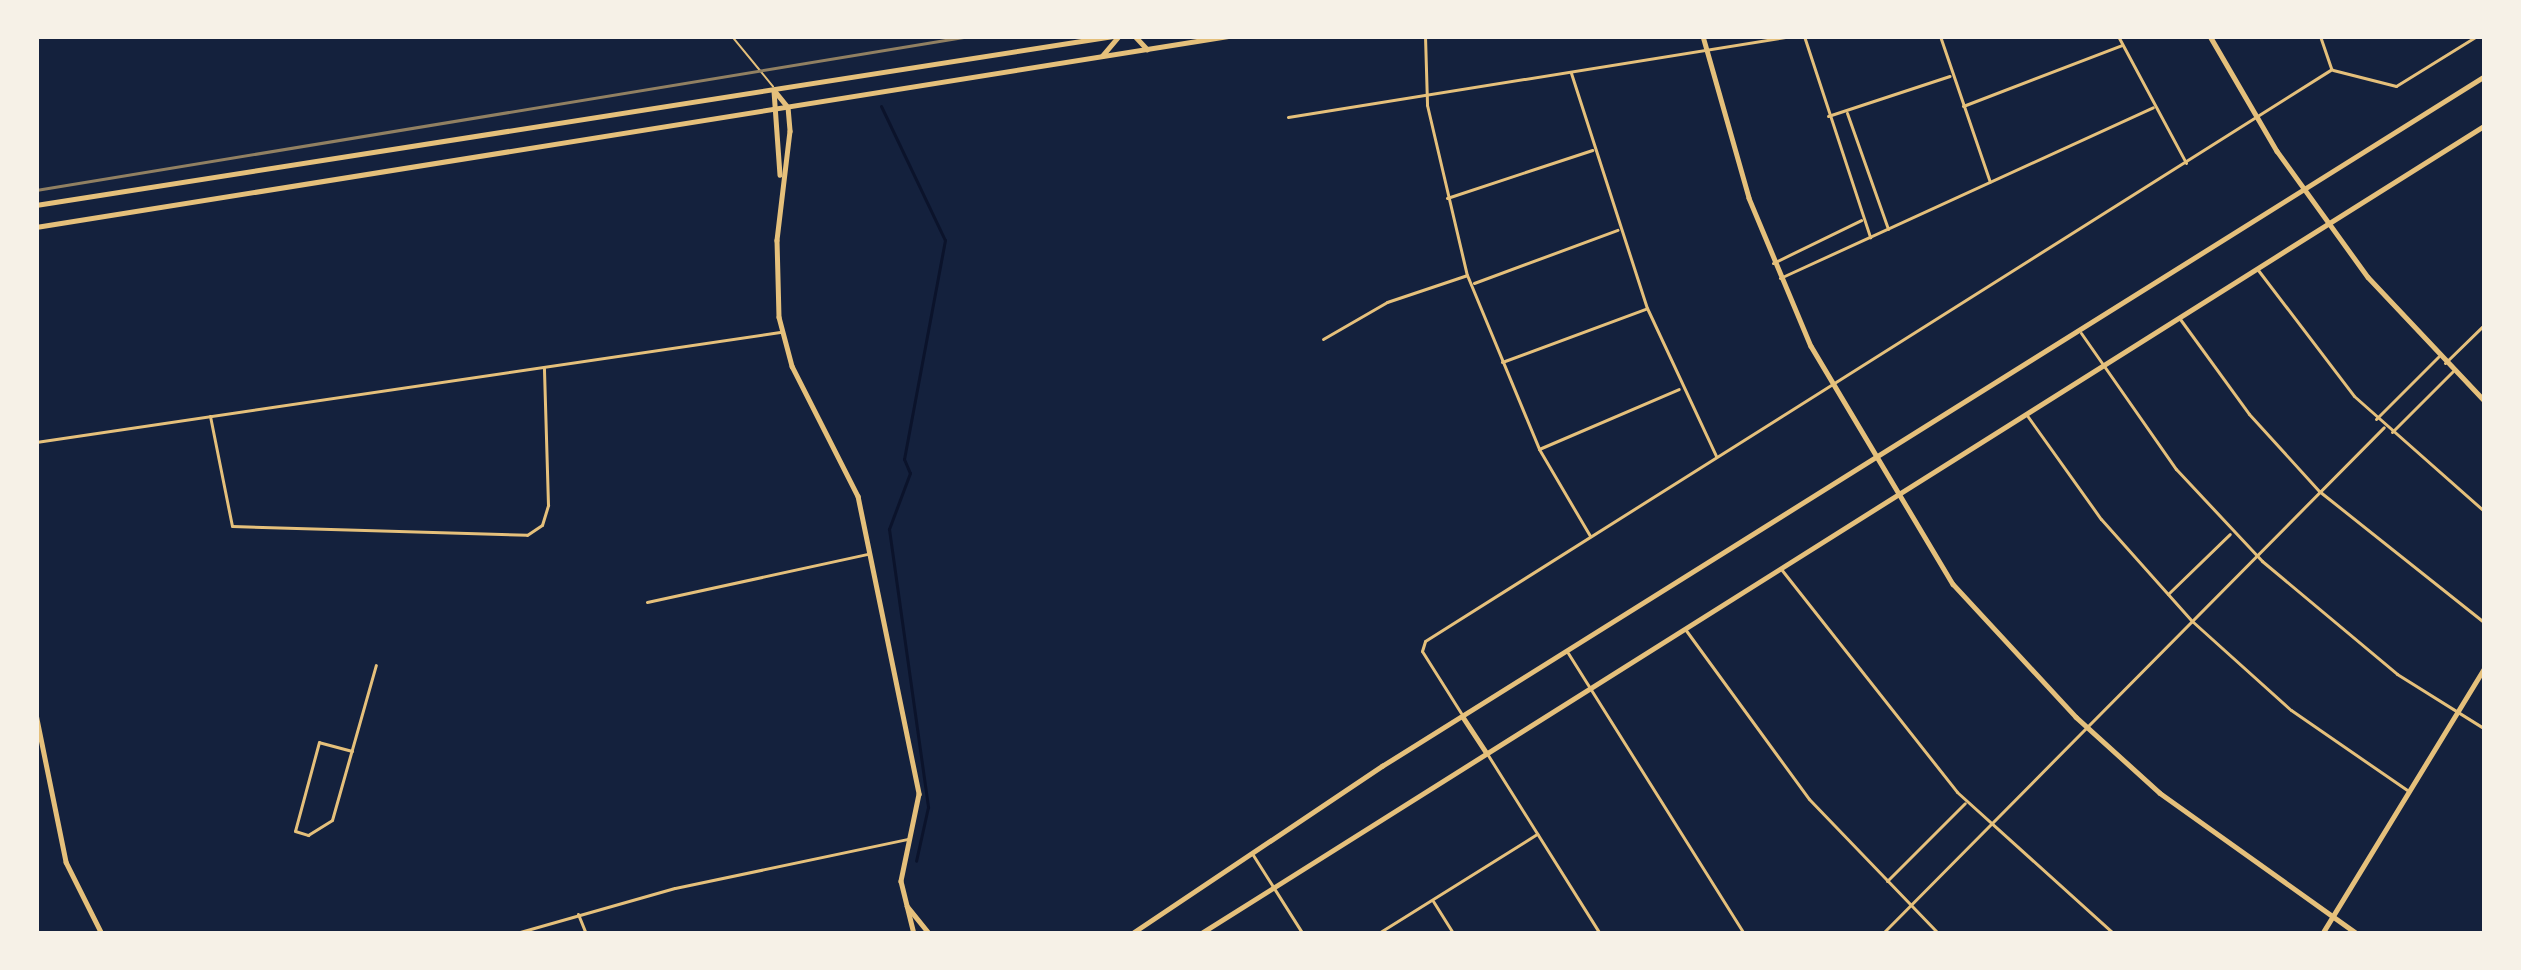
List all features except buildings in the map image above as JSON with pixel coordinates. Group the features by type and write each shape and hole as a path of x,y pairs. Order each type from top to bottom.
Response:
{"street":[{"path":"36,205 1116,36"},
{"path":"1102,56 1116,36"},
{"path":"1136,36 1147,49"},
{"path":"36,227 1228,36"},
{"path":"1425,36 1425,94 1445,199 1467,274 1539,448 1591,538"},
{"path":"1703,36 1773,263 1832,387 1965,599 2086,727 2194,820 2358,934"},
{"path":"1288,118 1792,36"},
{"path":"1804,36 1826,116 1871,239"},
{"path":"1940,36 1990,183"},
{"path":"2118,36 2187,164"},
{"path":"2210,36 2258,121 2329,223 2438,357 2485,400"},
{"path":"2320,36 2332,69"},
{"path":"1600,934 1421,646 2258,121 2332,69 2396,86 2476,36"},
{"path":"1963,106 2122,45"},
{"path":"1570,70 1647,308 1680,388 1717,458"},
{"path":"1826,116 1952,75"},
{"path":"1131,934 1462,716 2485,76"},
{"path":"774,90 788,106 775,282 782,332 852,479 870,554 919,794 903,900 914,934"},
{"path":"774,90 781,187"},
{"path":"1780,278 2153,107"},
{"path":"1845,110 1888,230"},
{"path":"1200,934 2485,125"},
{"path":"550,126 553,144"},
{"path":"1445,199 1593,150"},
{"path":"377,153 380,171"},
{"path":"202,181 205,199"},
{"path":"1773,263 1862,219"},
{"path":"1471,284 1618,229"},
{"path":"2257,269 2376,419 2485,512"},
{"path":"1323,339 1387,302 1467,274"},
{"path":"1500,363 1647,308"},
{"path":"2179,317 2249,414 2319,490 2485,623"},
{"path":"2445,363 2485,324"},
{"path":"36,442 782,332"},
{"path":"2080,332 2233,532 2256,555 2327,620 2485,729"},
{"path":"2376,419 2438,357"},
{"path":"210,414 232,526 518,536 542,525 549,486 544,367"},
{"path":"2391,434 2453,371"},
{"path":"1539,448 1680,388"},
{"path":"2026,414 2167,596 2192,621 2291,710 2409,791"},
{"path":"1882,934 2384,427"},
{"path":"2167,596 2233,532"},
{"path":"647,602 870,554"},
{"path":"1780,568 1881,705 1966,802 2114,934"},
{"path":"1684,628 1785,769 1939,934"},
{"path":"1568,653 1744,934"},
{"path":"352,751 320,742 295,831 308,835 332,820 352,751 376,665"},
{"path":"2322,934 2485,667"},
{"path":"36,714 66,862 102,934"},
{"path":"1884,879 1966,802"},
{"path":"1377,934 1537,834"},
{"path":"513,934 578,912 909,839"},
{"path":"1253,855 1303,934"},
{"path":"1432,899 1454,934"},
{"path":"903,900 930,934"},
{"path":"578,912 586,934"}],"lane":[{"path":"733,36 774,90"}],"waterway":[{"path":"881,106 945,240 904,459 910,473 889,529 928,807 916,861"}],"tram line":[{"path":"36,190 969,36"}]}
